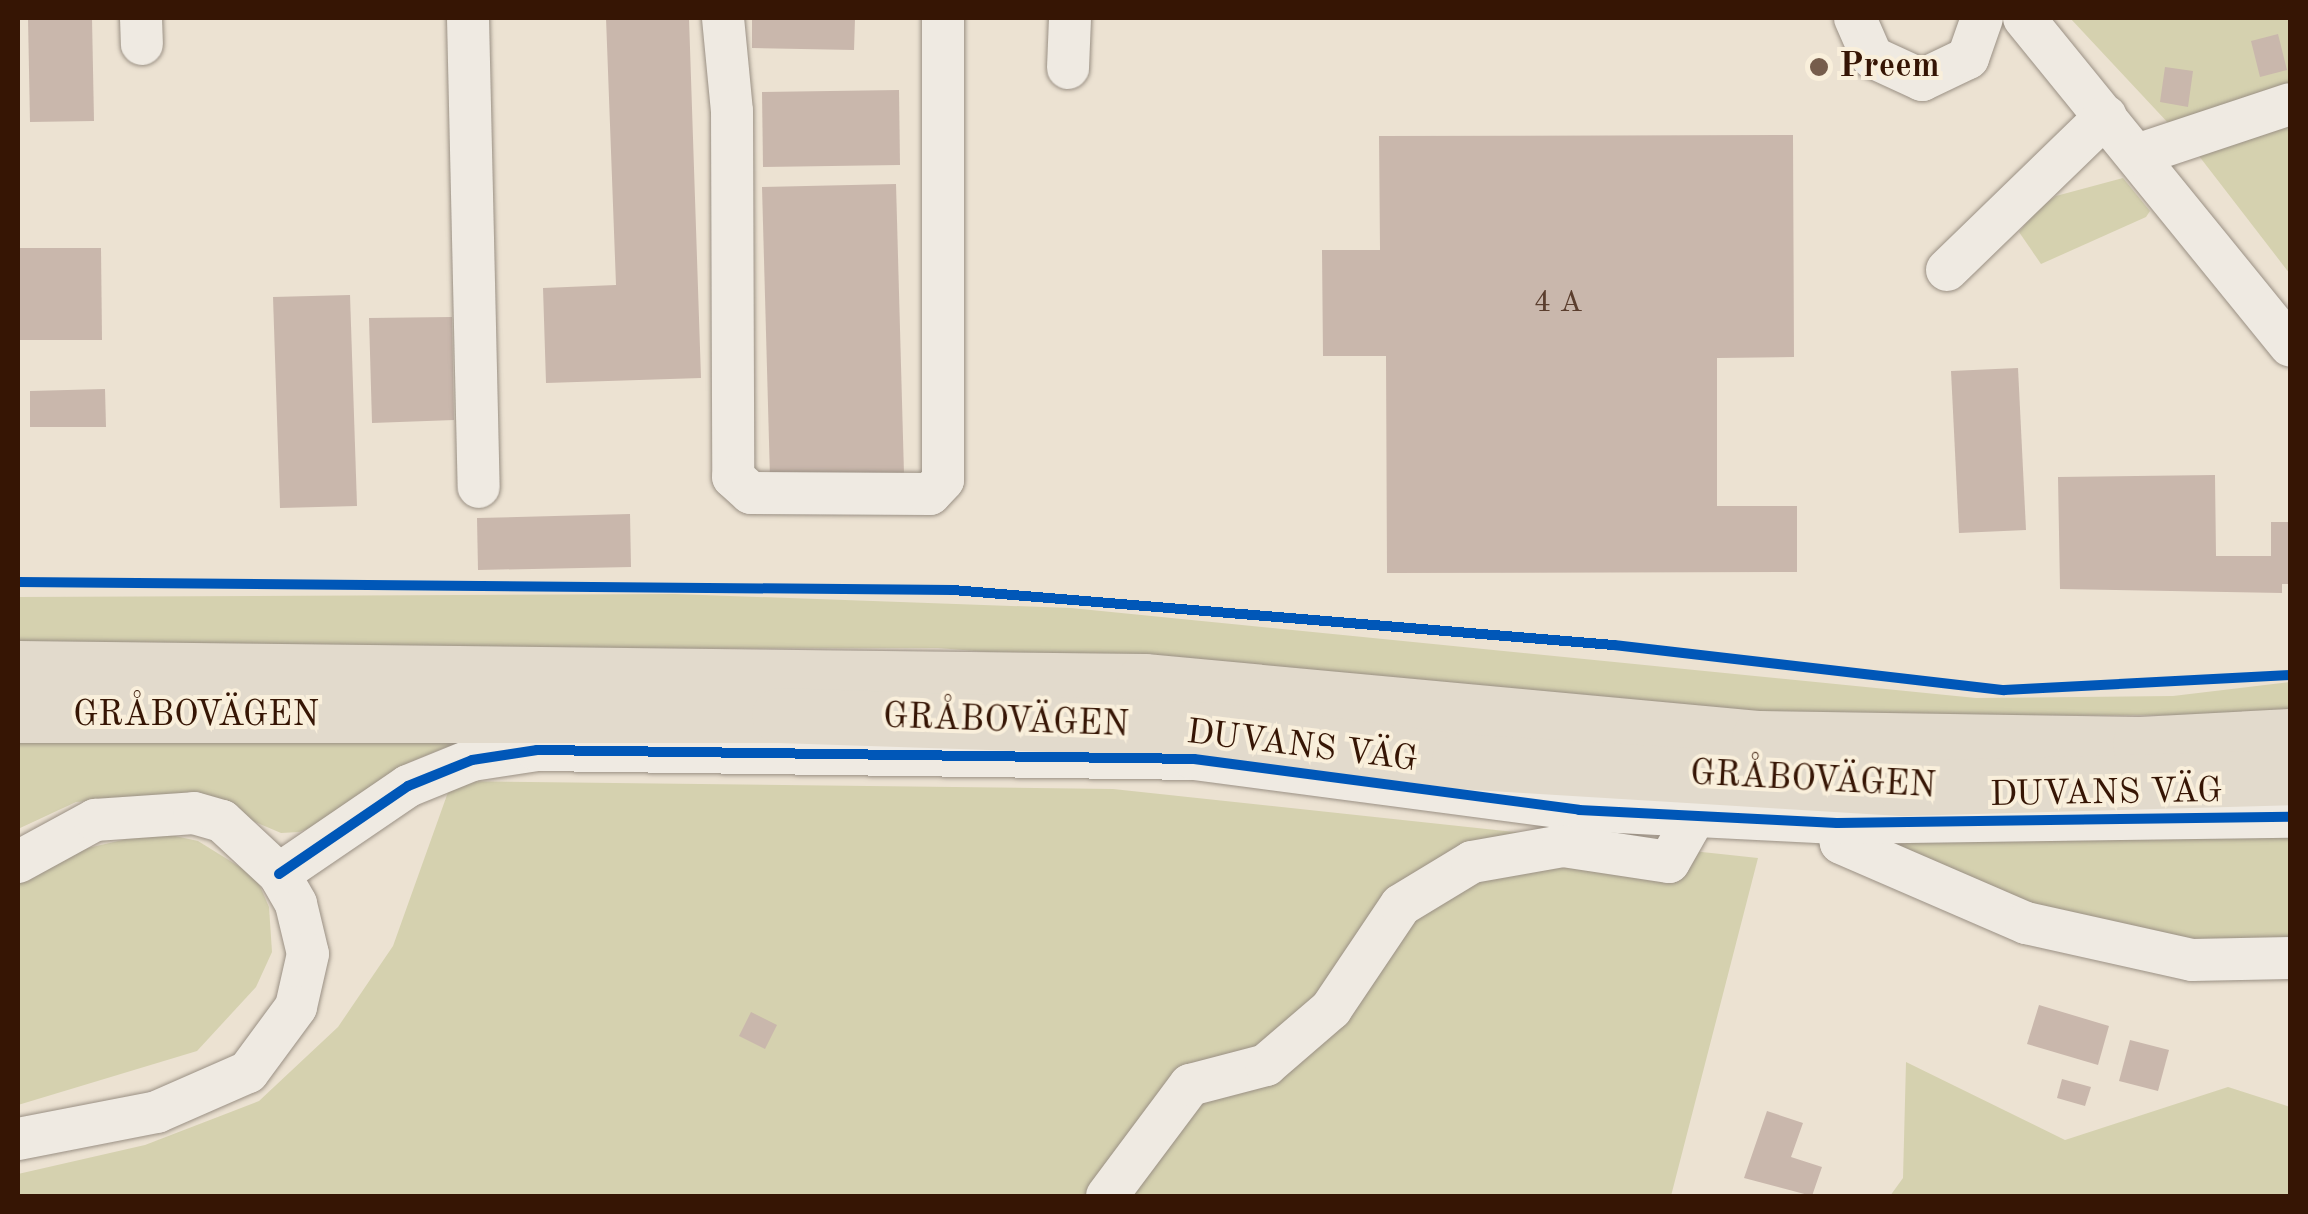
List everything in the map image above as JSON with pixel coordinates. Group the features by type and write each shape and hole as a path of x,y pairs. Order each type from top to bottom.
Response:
{"main road":[{"name":"GRÅBOVÄGEN","path":"18,668 1125,680 1759,738 2140,744 2290,736"},
{"name":"GRÅBOVÄGEN","path":"18,716 779,715 1207,729 1460,761 1905,788 2290,777"}],"street":[{"path":"468,18 479,487"},
{"path":"723,18 732,111 733,477 751,493 930,494 943,480 943,18"},
{"path":"1068,68 1070,18"},
{"path":"1855,18 1872,57 1922,80 1968,58 1982,18"},
{"path":"2024,18 2283,320"},
{"path":"2138,155 2290,104"},
{"path":"1947,270 2106,116"},
{"name":"DUVANS VÄG","path":"279,874 408,786 472,760 537,750 1194,760 1579,810 1837,822 2290,816"},
{"path":"18,862 95,820 172,810 222,822 279,874 305,928 306,981 277,1040 248,1072 157,1112 18,1139"},
{"path":"1108,1196 1190,1085 1266,1065 1332,1009 1401,905 1472,862 1563,846 1669,862 1694,816"},
{"path":"1837,822 1840,843 2026,923 2192,960 2290,958"}],"shaded area":[{"path":"2070,18 2290,18 2290,274 2199,156"},
{"path":"2123,178 2150,211 2146,217 2041,264 2019,232 2037,210 2056,196"},
{"path":"675,594 1071,608 1976,698 2173,696 2290,682 2290,715 1784,716 938,648 18,650 18,597"},
{"path":"470,737 408,763 338,817 299,832 281,833 187,793 76,802 18,829 18,738"},
{"path":"452,781 1113,789 1758,858 1671,1196 18,1196 18,1174 145,1145 259,1101 338,1027 393,946"},
{"path":"2290,827 2290,950 2083,927 1868,843"},
{"path":"157,832 198,841 256,877 269,907 272,952 256,987 197,1051 18,1105 18,878 75,851"},
{"path":"1906,1062 2065,1140 2228,1087 2290,1107 2290,1196 1890,1196 1903,1178"}],"building":[{"path":"28,18 92,18 94,121 30,122"},
{"path":"606,18 689,18 701,378 546,383 543,288 616,285"},
{"path":"752,18 855,18 854,50 752,48"},
{"path":"2278,34 2287,70 2260,77 2251,41"},
{"path":"2165,67 2193,71 2188,107 2160,102"},
{"path":"899,90 900,165 763,167 762,92"},
{"path":"1793,135 1794,357 1717,358 1717,506 1797,506 1797,572 1387,573 1386,356 1323,356 1322,250 1380,250 1379,136"},
{"path":"896,184 904,474 770,478 762,187"},
{"path":"18,248 101,248 102,340 18,340"},
{"path":"350,295 357,506 280,508 273,297"},
{"path":"452,317 454,420 372,423 369,318"},
{"path":"2018,368 2026,530 1959,533 1951,371"},
{"path":"105,389 106,427 30,427 30,391"},
{"path":"2215,475 2216,556 2271,556 2271,522 2290,522 2290,584 2282,584 2282,593 2060,589 2058,477"},
{"path":"630,514 631,567 478,570 477,518"},
{"path":"2039,1005 2109,1026 2098,1065 2027,1044"},
{"path":"751,1012 777,1025 765,1049 739,1036"},
{"path":"2130,1040 2169,1050 2158,1091 2119,1081"},
{"path":"2062,1079 2091,1087 2085,1106 2057,1098"},
{"path":"1767,1111 1803,1123 1791,1157 1822,1167 1812,1196 1744,1178"}],"cycle path":[{"path":"18,582 953,590 1614,645 2004,690 2290,675"},
{"path":"279,874 408,786 472,760 537,750 1194,759 1579,810 1837,823 2290,817"}],"place":[{"name":"Preem","path":"1819,67"}]}
